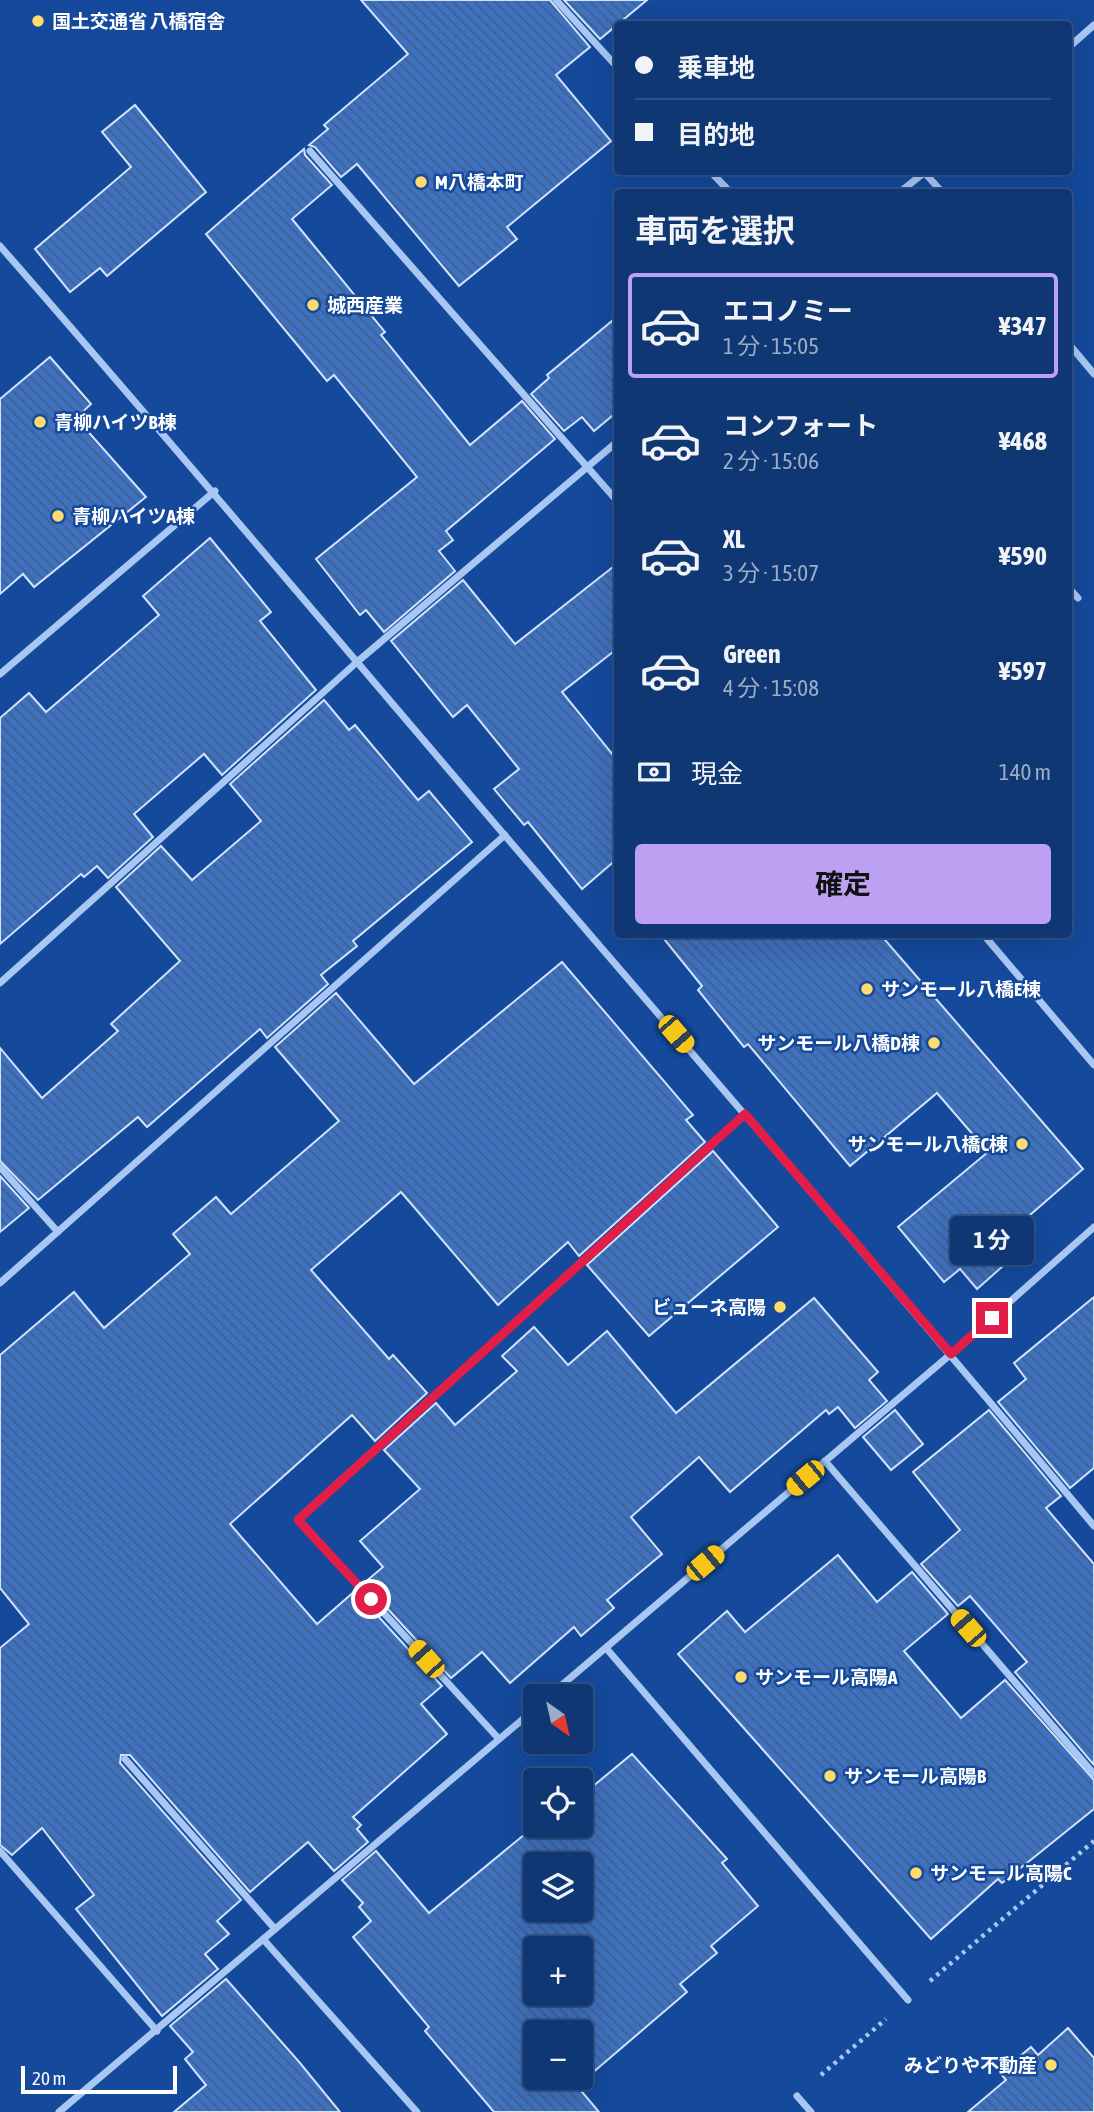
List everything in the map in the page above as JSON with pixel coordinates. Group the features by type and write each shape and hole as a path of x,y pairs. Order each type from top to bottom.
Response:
{"street":[{"path":"556,0 614,64"},
{"path":"1072,44 1094,25"},
{"path":"310,151 614,497"},
{"path":"714,175 727,189"},
{"path":"904,189 920,175"},
{"path":"927,175 939,189"},
{"path":"0,246 215,491 357,662 951,1354 1094,1526"},
{"path":"1072,348 1094,374"},
{"path":"0,983 357,662 614,444"},
{"path":"0,674 215,491"},
{"path":"1072,591 1078,598"},
{"path":"0,1283 505,835"},
{"path":"986,938 1094,1065"},
{"path":"499,1739 298,1520 745,1114"},
{"path":"0,1167 58,1232"},
{"path":"564,1684 951,1354 1094,1227"},
{"path":"825,1461 1094,1774"},
{"path":"606,1648 908,2000"},
{"path":"59,2112 523,1719"},
{"path":"125,1759 275,1929"},
{"path":"0,1851 157,2031"},
{"path":"263,1940 417,2112"},
{"path":"797,2096 811,2112"}],"path":[{"path":"797,2096 1094,1841"}],"building":[{"path":"361,0 550,0 590,47 556,75 611,141 507,227 517,239 459,286 357,164 341,177 315,147 309,145 328,129 324,125 408,54"},
{"path":"564,0 647,0 622,21 614,21 614,27 600,39"},
{"path":"135,105 206,192 107,276 100,268 70,292 35,249 131,167 102,132"},
{"path":"304,149 305,155 332,185 292,219 385,332 381,335 470,445 522,401 555,439 446,531 453,540 439,551 455,571 384,632 366,610 360,615 316,559 417,477 334,375 327,381 206,234"},
{"path":"614,319 614,414 594,431 582,417 564,431 531,394 549,378 547,375"},
{"path":"50,357 91,404 76,418 146,497 34,587 23,574 0,594 0,399"},
{"path":"210,538 271,612 260,621 316,690 222,775 204,754 134,814 153,837 108,878 97,866 84,877 81,874 0,944 0,718 29,693 46,712 159,615 143,596"},
{"path":"614,566 614,651 562,692 614,756 614,861 582,889 528,822 524,825 494,789 519,769 467,705 453,717 391,641 463,580 515,644"},
{"path":"324,700 349,730 355,725 418,800 429,791 472,842 353,941 357,946 321,975 328,984 267,1038 260,1029 147,1127 138,1117 38,1200 0,1161 0,1048 42,1098 118,1031 111,1024 180,961 116,887 161,846 192,880 261,821 230,784"},
{"path":"663,938 883,938 1083,1169 1007,1235 1020,1251 977,1289 960,1269 944,1282 898,1227 988,1152 937,1093 850,1166 748,1044 744,1047 698,990 702,986"},
{"path":"562,962 693,1115 686,1120 705,1142 579,1256 568,1242 498,1305 401,1192 311,1270 389,1359 393,1355 427,1393 375,1441 352,1415 230,1524 317,1624 355,1591 442,1686 421,1704 447,1734 353,1817 361,1825 357,1829 368,1842 334,1871 308,1842 250,1892 130,1755 121,1755 120,1763 241,1900 217,1921 229,1934 205,1954 218,1969 162,2016 76,1909 94,1895 42,1828 12,1855 0,1845 0,1648 29,1624 0,1588 0,1355 74,1292 104,1328 190,1254 173,1234 216,1197 231,1214 339,1121 275,1047 336,993 414,1084"},
{"path":"713,1151 778,1227 649,1336 587,1265"},
{"path":"0,1176 29,1208 0,1232"},
{"path":"1094,1297 1094,1468 1070,1488 998,1402 1026,1379 1014,1363"},
{"path":"814,1298 878,1372 869,1380 887,1401 855,1428 838,1407 829,1414 826,1410 730,1492 699,1457 631,1517 662,1554 607,1600 614,1608 581,1636 574,1627 510,1683 482,1652 451,1678 364,1583 383,1567 360,1541 420,1489 384,1450 436,1403 455,1425 517,1371 502,1356 534,1327 568,1365 607,1331 676,1413"},
{"path":"895,1410 923,1444 891,1470 863,1437"},
{"path":"989,1410 1061,1496 1046,1508 1094,1564 1094,1765 1015,1672 1027,1662 970,1596 958,1606 921,1564 960,1530 913,1472"},
{"path":"838,1555 877,1602 912,1572 948,1614 904,1651 961,1718 1005,1680 1094,1780 1094,1809 1002,1883 998,1879 931,1939 678,1654 727,1611 745,1632"},
{"path":"632,1754 727,1859 722,1863 758,1906 711,1946 717,1953 680,1984 687,1992 593,2072 593,2020 523,2020 523,2090 580,2090 599,2112 494,2112 425,2031 429,2027 353,1937 371,1921 359,1907 363,1903 342,1880 376,1851 429,1913 523,1836 523,1838 593,1838 593,1786"},
{"path":"226,1979 340,2112 174,2112 206,2085 185,2059 193,2052 170,2026"},
{"name":"みどりや不動産","path":"1068,2028 1094,2058 1094,2112 968,2112 1006,2080 1000,2073 1031,2047 1038,2055"}],"place":[{"name":"国土交通省 八橋宿舎","path":"38,21"},
{"name":"M八橋本町","path":"421,182"},
{"name":"城西産業","path":"313,305"},
{"name":"青柳ハイツB棟","path":"40,422"},
{"name":"青柳ハイツA棟","path":"58,516"},
{"name":"サンモール八橋E棟","path":"867,989"},
{"name":"サンモール八橋D棟","path":"934,1043"},
{"name":"サンモール八橋C棟","path":"1022,1144"},
{"name":"ビューネ高陽","path":"780,1307"},
{"name":"サンモール高陽A","path":"741,1677"},
{"name":"サンモール高陽B","path":"830,1776"},
{"name":"サンモール高陽C","path":"916,1873"},
{"name":"みどりや不動産","path":"1051,2065"}],"route":[{"path":"371,1599 298,1520 745,1114 951,1354 992,1318"}]}
